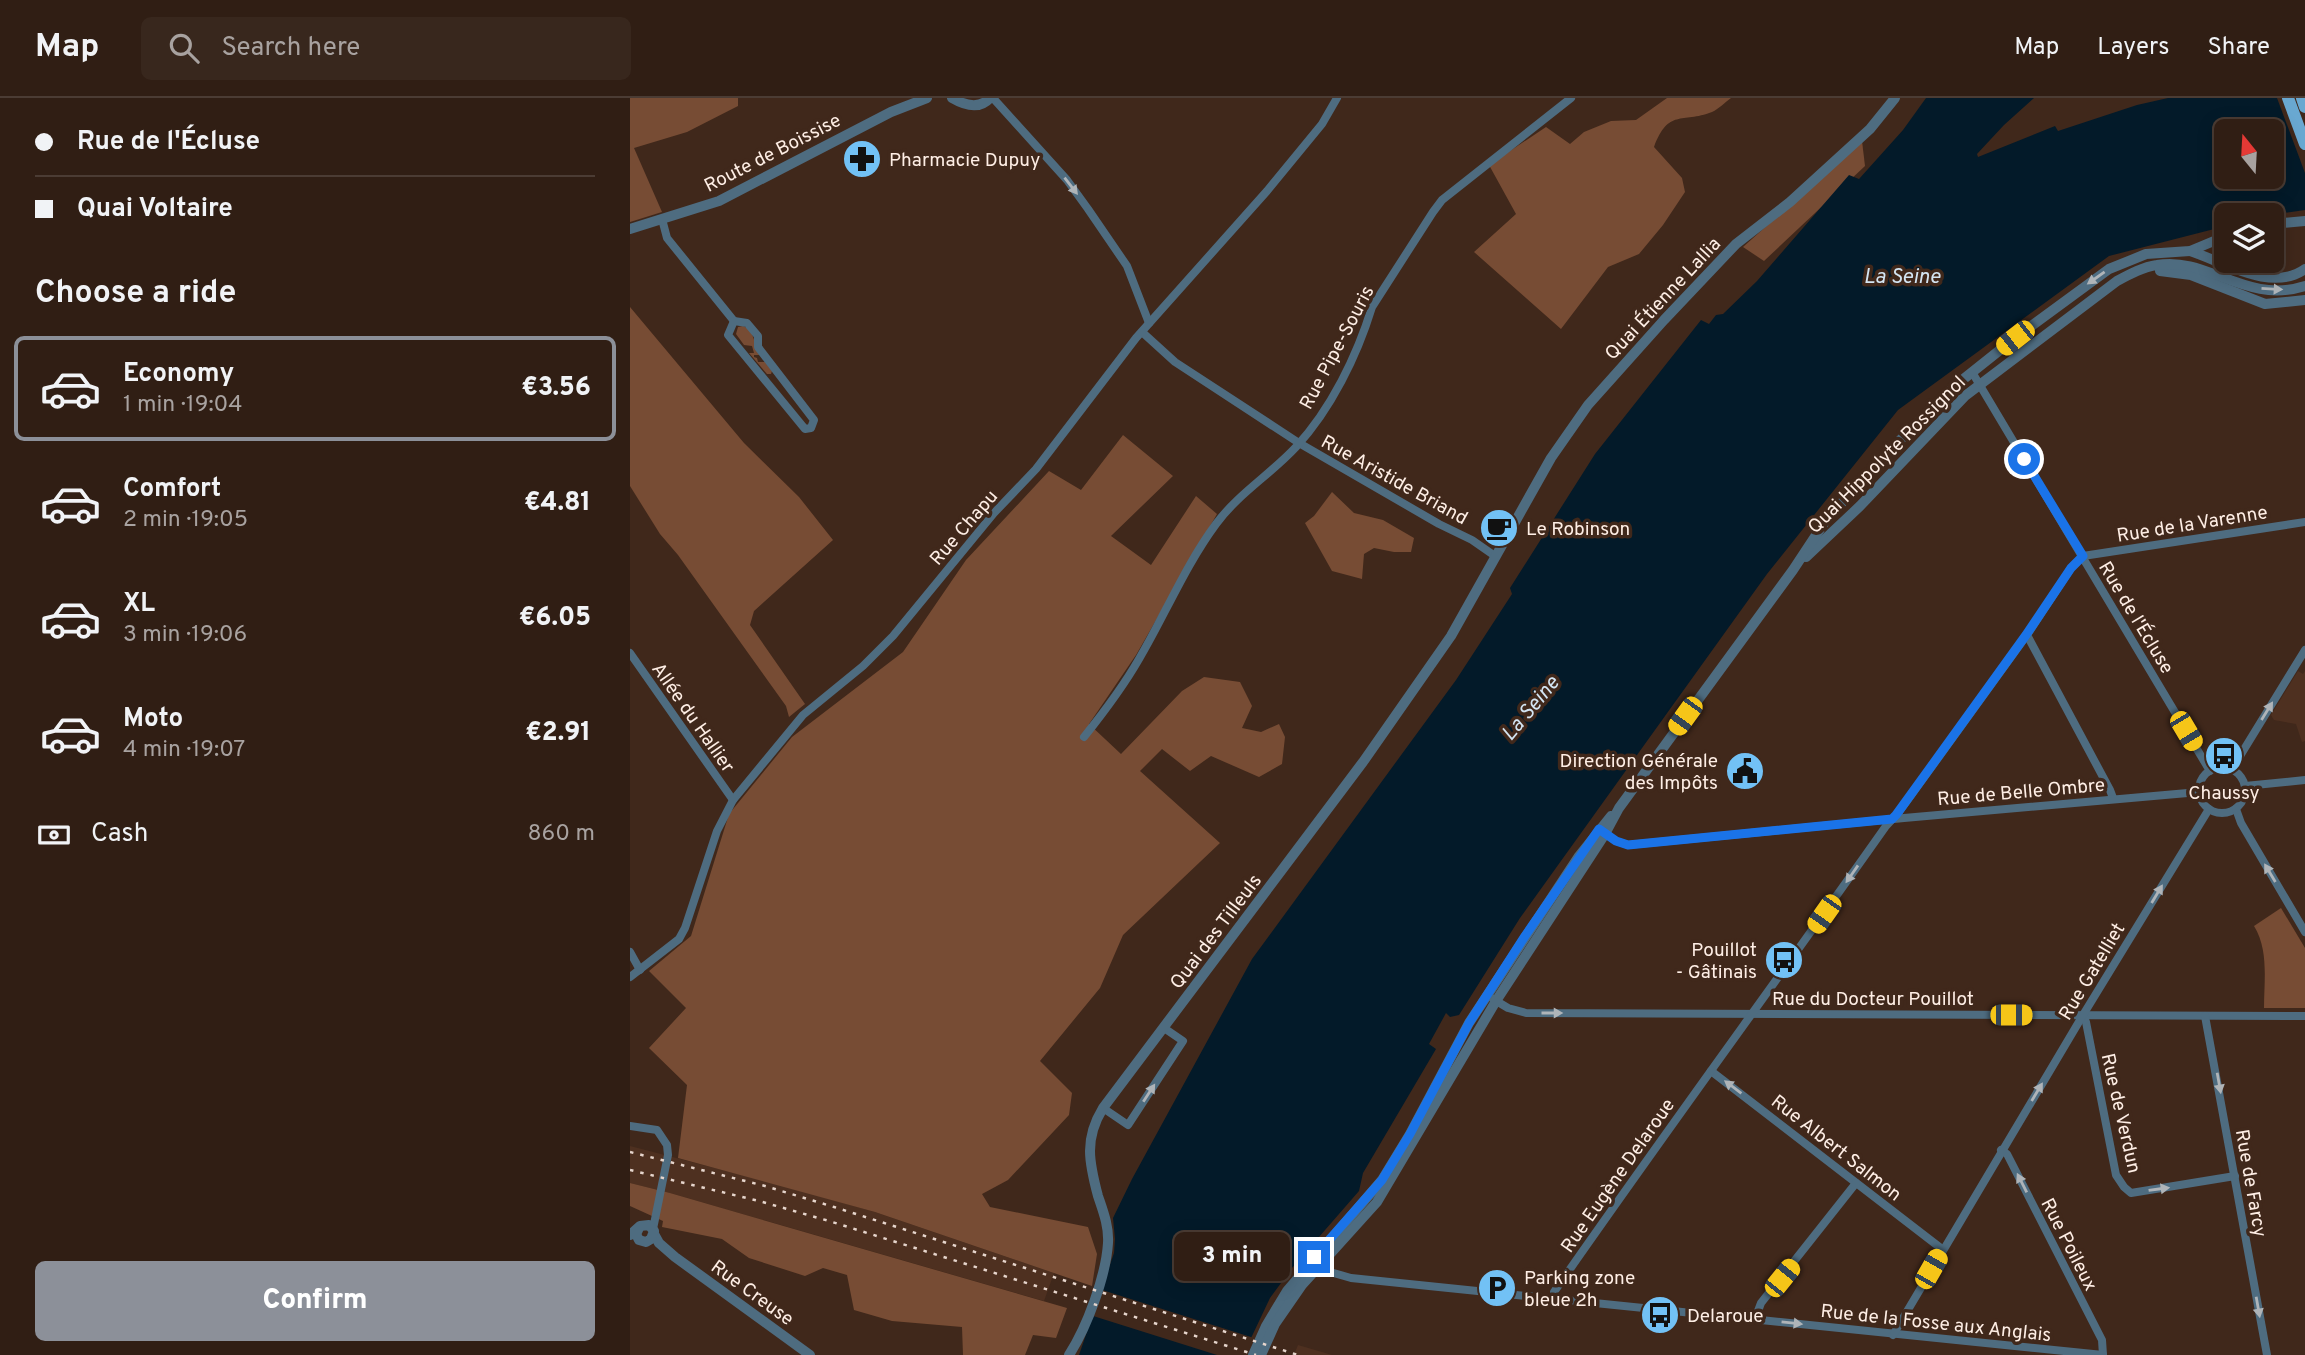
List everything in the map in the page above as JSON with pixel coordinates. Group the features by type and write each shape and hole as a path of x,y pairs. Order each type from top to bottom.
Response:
{"main road":[{"path":"2288,98 2305,144"},
{"path":"2302,98 2305,107"}],"street":[{"name":"Route de Boissise","path":"630,229 719,201 880,117 928,98"},
{"path":"952,98 973,106 991,98 1067,180 1127,266 1149,324"},
{"name":"Rue Chapu","path":"630,977 679,939 717,831 733,800 803,715 863,666 893,636 994,513 1036,469 1142,332 1267,191 1322,124 1337,98"},
{"name":"Rue Pipe-Souris","path":"1084,737 1110,705 1139,660 1173,595 1215,525 1299,443 1323,412 1341,380 1372,307 1437,206 1571,98"},
{"name":"Quai Étienne Lallia","path":"1495,556 1551,458 1588,405 1736,244 1790,202 1860,138 1895,98"},
{"path":"662,219 667,237 734,321 747,323 758,336 758,348 814,420 811,428 805,429 729,335 734,321"},
{"path":"2284,223 2305,220"},
{"name":"Quai Hippolyte Rossignol","path":"1317,1261 1377,1202 1525,936 1793,570 1826,520 1889,451 1972,372 2109,269 2146,254 2190,251 2214,241"},
{"path":"2190,251 2256,275 2276,278 2298,274 2305,269"},
{"name":"Quai Hippolyte Rossignol","path":"1793,570 1860,506 1965,396 2117,281 2135,271 2159,264 2181,264 2248,287 2273,291 2305,286"},
{"path":"2135,271 2169,271 2191,275 2265,304 2305,300"},
{"name":"Rue Aristide Briand","path":"1142,332 1175,362 1312,452 1438,524 1472,540 1495,556"},
{"name":"Rue de l'Écluse","path":"1972,372 2210,771"},
{"name":"Rue de la Varenne","path":"2083,556 2305,522"},
{"name":"Quai des Tilleuls","path":"1069,1355 1077,1343 1093,1302 1108,1242 1107,1224 1088,1154 1096,1120 1363,762 1460,622 1495,556"},
{"name":"Rue Eugène Delaroue","path":"1554,1299 1554,1292 1562,1280 2026,635 2071,568 2083,556"},
{"path":"2026,635 2113,799"},
{"path":"2232,769 2305,650"},
{"name":"Allée du Hallier","path":"630,653 733,800"},
{"path":"2217,768 2232,769 2238,773 2245,786 2244,799 2236,809 2223,813 2209,809 2204,805 2199,792 2202,780 2217,768"},
{"path":"2245,786 2305,780"},
{"name":"Rue de Belle Ombre","path":"1602,831 1628,845 2199,792"},
{"name":"Rue Gatelliet","path":"1893,1335 2082,1015 2209,809"},
{"path":"2236,809 2241,823 2305,932"},
{"path":"630,952 640,970"},
{"name":"Rue du Docteur Pouillot","path":"1492,998 1517,1012 1526,1013 2305,1016"},
{"name":"Rue de Verdun","path":"2082,1015 2086,1022 2116,1175 2124,1187 2131,1192 2235,1176"},
{"name":"Rue de Farcy","path":"2205,1016 2267,1355"},
{"path":"1103,1108 1128,1125 1183,1041 1164,1028"},
{"name":"Rue Albert Salmon","path":"1711,1071 1942,1249"},
{"path":"630,1126 657,1130 667,1145 668,1155 661,1188 647,1229 652,1239 636,1240 636,1234 647,1229"},
{"name":"Rue Poileux","path":"2001,1150 2007,1154 2102,1340 2103,1355"},
{"path":"1755,1319 1761,1303 1856,1184"},
{"name":"Rue Creuse","path":"647,1229 675,1258 810,1355"},
{"name":"Rue Creuse","path":"636,1240 675,1258"},
{"path":"1253,1355 1275,1308 1317,1261"},
{"path":"1261,1355 1281,1316 1317,1261"},
{"name":"Rue de la Fosse aux Anglais","path":"1317,1261 1339,1276 1352,1278 2103,1355"}],"shaded area":[{"path":"630,98 738,98 738,106 687,132 634,148 662,212 630,222"},
{"path":"1667,98 1731,98 1712,112 1677,119 1665,127 1654,147 1682,178 1685,192 1639,254 1608,267 1561,329 1474,252 1516,214 1489,165 1546,127 1570,144 1584,132 1611,121 1636,120"},
{"path":"1862,141 1865,166 1764,261 1743,247"},
{"path":"630,307 744,443 799,497 833,540 754,611 750,625 805,704 789,717 786,706 678,555 660,534 630,486"},
{"path":"743,326 752,335 760,355 754,357 758,362 765,362 772,371 771,374 767,374 749,353 754,353 752,346 744,345 736,334 738,327"},
{"path":"1123,435 1173,476 1111,536 1151,565 1196,496 1217,514 1136,655 1089,724 1121,754 1182,691 1204,677 1240,682 1252,706 1242,728 1261,732 1279,724 1285,737 1282,764 1259,777 1211,756 1190,771 1162,749 1140,771 1220,843 1123,935 1100,988 1040,1061 1072,1093 1069,1115 1008,1180 982,1194 990,1207 1088,1227 1097,1254 1092,1286 875,1212 678,1158 687,1085 649,1048 686,1008 649,971 691,936 729,814 792,737 903,652 966,560 1049,471 1081,490"},
{"path":"1332,492 1354,513 1383,520 1414,538 1411,552 1374,548 1364,554 1362,579 1332,571 1305,523 1314,516"},
{"path":"2298,671 2303,674 2305,671 2305,741 2302,742 2296,724 2274,720 2271,715"},
{"path":"2281,908 2305,948 2305,1008 2264,1008 2264,955 2254,926"},
{"path":"630,1146 875,1212 1054,1273 1044,1301 630,1183"},
{"path":"630,1183 1067,1308 1056,1338 1033,1335 1025,1355 963,1355 962,1327 892,1321 854,1310 847,1275 823,1268 805,1276 749,1258 722,1239 662,1227 663,1221 630,1206"},
{"path":"1298,1345 1332,1355 1294,1355"}],"water":[{"name":"La Seine","path":"1926,98 2034,98 2004,125 1977,154 1978,157 2055,126 2058,131 2137,105 2168,98 2305,98 2305,210 2284,213 2284,203 2214,203 2214,229 2109,256 1898,410 1767,574 1520,918 1459,1015 1450,1017 1446,1013 1429,1044 1436,1049 1363,1173 1359,1191 1292,1268 1270,1298 1243,1355 1079,1355 1114,1253 1113,1218 1252,959 1456,680 1512,594 1510,588 1595,454 1701,320 1709,324 1716,315 1723,314 1757,281 1849,175 1859,179 1903,130"}],"pier":[{"path":"2277,98 2305,98 2305,173"},
{"path":"1099,1289 1254,1338 1246,1355 1217,1355 1090,1315"}],"railway":[{"path":"630,1152 765,1186 1298,1355"},
{"path":"630,1170 829,1221 1256,1355"}],"place":[{"name":"Pharmacie Dupuy","path":"862,159"},
{"name":"Le Robinson","path":"1499,528"},
{"name":"Chaussy","path":"2224,756"},
{"name":"Direction Générale des Impôts","path":"1745,771"},
{"name":"Pouillot - Gâtinais","path":"1784,960"},
{"name":"Parking zone bleue 2h","path":"1497,1288"},
{"name":"Delaroue","path":"1660,1315"}],"route":[{"path":"1314,1257 1382,1180 1453,1057 1469,1023 1599,829 1616,841 1628,845 1892,819 1896,815 2071,568 2083,556 2024,459"}]}
